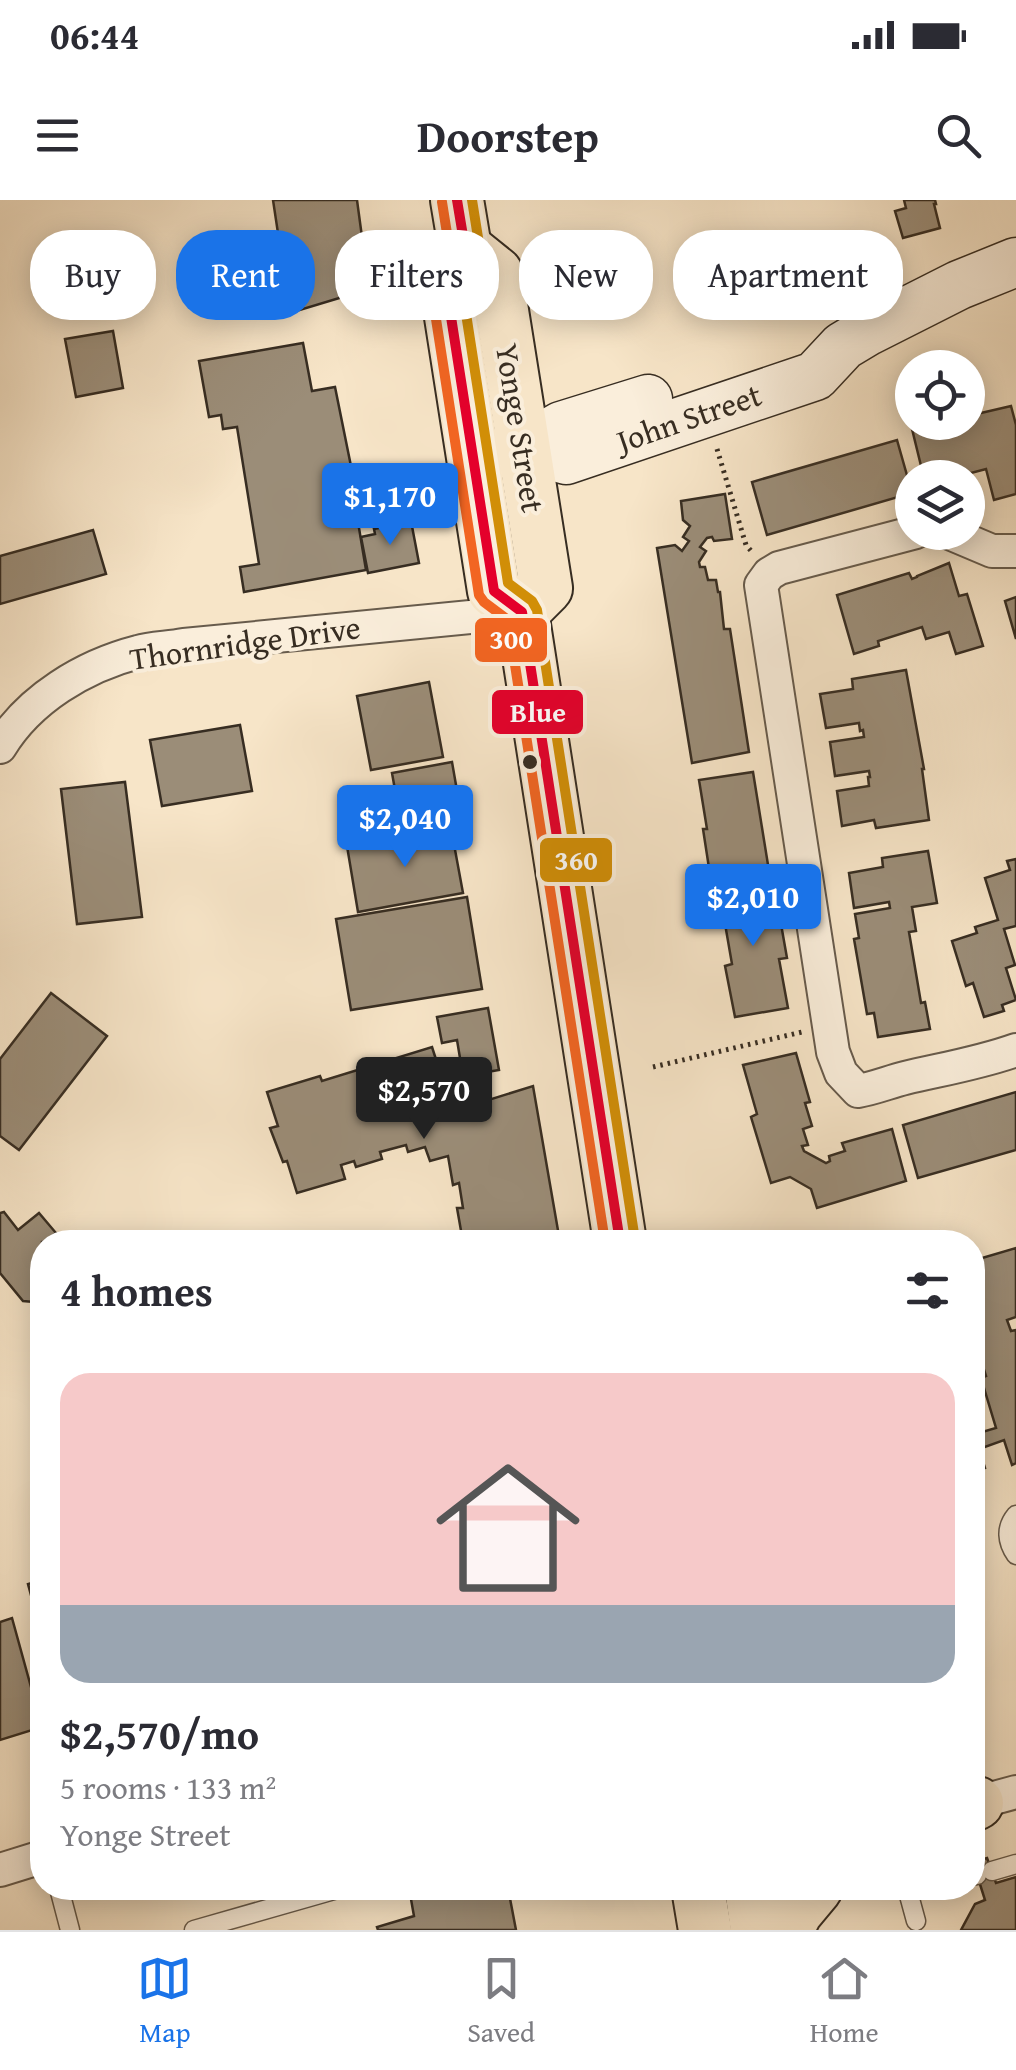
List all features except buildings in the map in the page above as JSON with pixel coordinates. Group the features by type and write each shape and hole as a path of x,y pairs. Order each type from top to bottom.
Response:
{"main road":[{"name":"Yonge Street","path":"461,224 496,273 546,588 522,612 494,591 472,461 446,286 461,224"},
{"name":"John Street","path":"472,461 523,448 566,460 815,376 844,346 868,330 1016,262"},
{"path":"522,612 618,1230"},
{"path":"700,1900 705,1930"},
{"path":"753,1900 757,1930"},
{"path":"787,1930 806,1900"}],"street":[{"path":"895,537 778,568 761,584 833,1052 842,1074 858,1091 1016,1050"},
{"path":"985,548 1016,551"},
{"name":"Thornridge Drive","path":"0,747 8,733 47,695 100,665 139,652 522,612"},
{"path":"0,1870 30,1861"}],"lane":[{"path":"1016,1515 1008,1538 1016,1555"},
{"path":"985,1873 1016,1864"},
{"path":"61,1900 70,1930"},
{"path":"194,1930 299,1900"},
{"path":"910,1900 916,1921"}],"path":[{"path":"714,440 746,545 769,574"},
{"path":"654,1067 829,1025"}],"transit line":[{"name":"Blue","path":"457,200 465,248 446,285 494,591 522,612 618,1230"},
{"name":"360","path":"472,200 480,250 462,288 508,583 532,601 537,610 633,1230"},
{"name":"300","path":"442,202 449,246 431,287 479,595 508,620 603,1230"}]}
